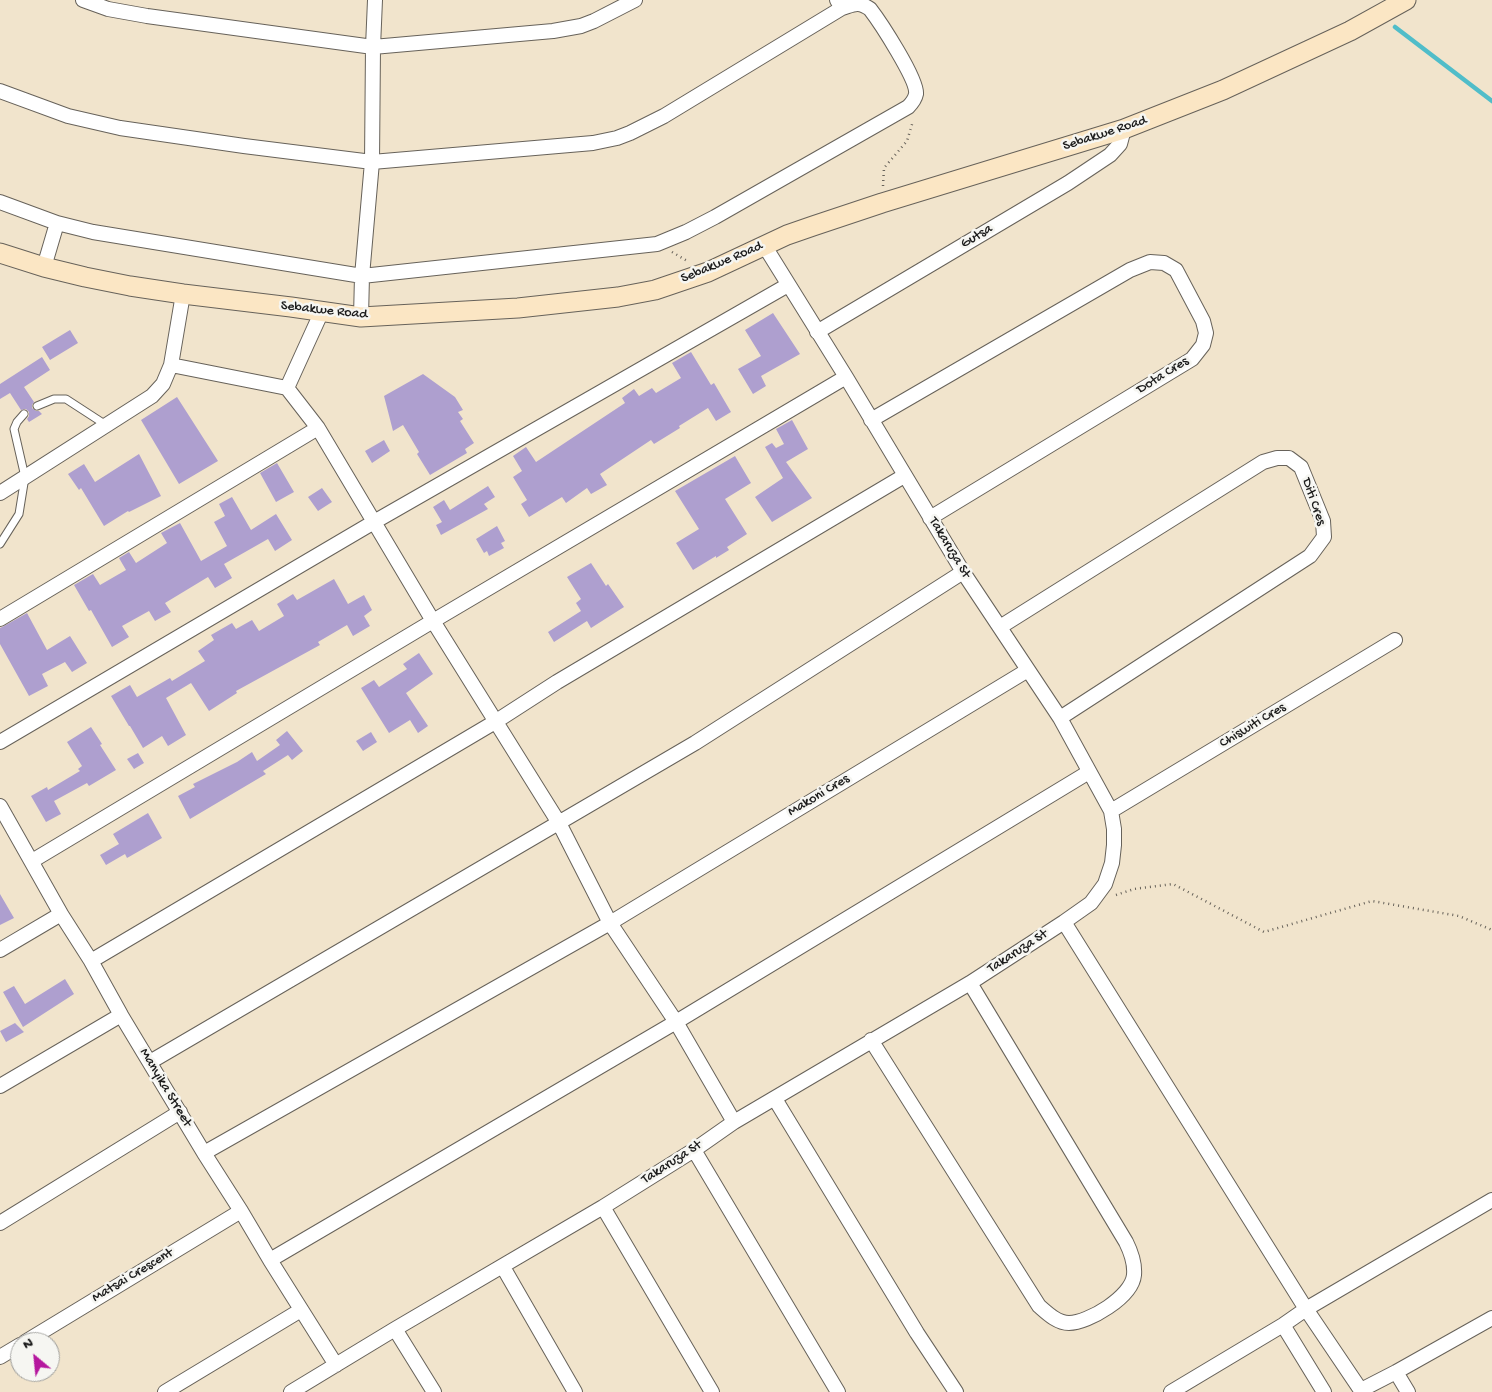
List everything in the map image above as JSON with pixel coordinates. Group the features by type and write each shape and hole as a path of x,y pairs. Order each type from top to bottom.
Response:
{"street":[{"path":"82,0 108,9 373,47 553,31 581,26 635,0"},
{"path":"361,317 362,276 372,162 375,0"},
{"name":"Sebakwe Road","path":"0,253 44,267 94,279 183,294 361,317 518,308 618,297 655,290 708,272 764,245 882,203 1124,129 1223,90 1350,31 1406,0"},
{"path":"0,91 68,116 120,128 372,162 593,143 617,138 664,116 839,4 857,3 863,4 876,16 910,74 916,93 914,101 908,107 715,217 680,235 657,244 362,276 93,232 57,223 0,202"},
{"name":"Gutsa","path":"817,332 1068,183 1110,154 1120,144 1124,129"},
{"path":"44,267 57,223"},
{"name":"Takaruza St","path":"291,1392 603,1207 694,1150 734,1122 970,983 1090,903 1105,884 1112,863 1114,829 1111,811 1060,718 963,572 764,245"},
{"name":"Dota Cres","path":"871,420 1130,270 1150,262 1164,263 1176,270 1203,321 1206,334 1202,345 1192,359 930,518"},
{"path":"0,742 374,522 788,285"},
{"path":"0,493 152,396 163,384 171,365 183,294"},
{"path":"287,388 322,311"},
{"path":"171,365 287,388 318,428 433,622 559,823 610,923 676,1022 734,1122"},
{"path":"32,861 846,377"},
{"path":"0,619 318,428"},
{"name":"Diti Cres","path":"1000,627 1262,462 1277,458 1289,458 1301,467 1323,521 1324,537 1310,556 1060,718"},
{"path":"91,961 495,722 558,682 904,476"},
{"path":"150,1062 695,743 963,572"},
{"name":"Chiswiti Cres","path":"1111,811 1395,640"},
{"name":"Makoni Cres","path":"204,1153 610,923 1028,670"},
{"path":"270,1260 676,1022 1089,772"},
{"name":"Manyika Street","path":"1,812 32,861 61,914 91,961 121,1015 204,1153 336,1365"},
{"path":"0,950 61,914"},
{"path":"1064,922 1306,1309 1361,1391 1492,1318"},
{"path":"871,1040 1039,1306 1052,1317 1068,1323 1090,1318 1110,1306 1124,1294 1134,1277 1132,1255 970,983"},
{"path":"0,1086 121,1015"},
{"path":"775,1099 917,1333 956,1392"},
{"path":"0,1223 180,1112"},
{"path":"694,1150 838,1392"},
{"path":"1171,1392 1283,1325 1306,1309 1492,1200"},
{"path":"603,1207 712,1392"},
{"name":"Matsai Crescent","path":"41,1332 241,1211"},
{"path":"503,1267 574,1392"},
{"path":"165,1392 301,1310"},
{"path":"1283,1325 1324,1392"},
{"path":"395,1329 434,1392"},
{"path":"1396,1372 1408,1392"}],"lane":[{"path":"37,406 54,399 66,399 106,425"},
{"path":"0,544 19,514 25,477 14,429 24,414"}],"path":[{"path":"882,203 884,168 906,141 915,116 908,107"},
{"path":"657,244 708,272"},
{"path":"1090,903 1134,889 1173,884 1264,932 1372,901 1459,916 1492,930"}],"building":[{"path":"773,313 800,354 761,376 766,386 753,394 738,369 761,356 745,330"},
{"path":"70,330 78,343 50,360 42,347"},
{"path":"691,352 711,385 714,383 731,412 716,421 708,408 654,444 651,440 600,474 607,485 591,494 587,488 566,503 562,497 529,517 521,504 527,500 513,477 522,471 513,456 526,447 536,462 625,403 622,398 634,389 639,396 652,388 656,393 681,378 672,363"},
{"path":"42,357 50,370 24,387 34,402 32,408 42,414 29,422 27,419 29,412 26,409 21,410 10,393 0,399 0,384"},
{"path":"423,374 455,397 463,410 458,412 463,419 460,421 474,443 465,449 467,453 430,475 403,425 393,431 384,396"},
{"path":"177,397 218,461 179,484 141,420"},
{"path":"792,420 808,449 786,462 812,498 772,522 755,497 783,478 765,447 772,443 776,448 784,444 776,429"},
{"path":"384,440 390,451 372,463 365,451"},
{"path":"139,454 161,496 128,511 104,526 81,488 79,490 68,474 84,464 95,482"},
{"path":"735,456 751,483 725,499 747,534 727,547 729,550 693,570 676,543 699,529 675,491"},
{"path":"277,463 294,492 276,502 260,473"},
{"path":"488,486 495,497 484,504 488,509 441,535 436,525 442,522 433,507 444,500 450,510"},
{"path":"322,488 332,502 318,511 308,497"},
{"path":"232,497 251,530 276,514 292,540 275,551 268,539 224,564 232,578 215,588 208,577 165,603 171,612 155,621 149,611 122,626 129,637 112,647 74,585 93,574 100,585 126,570 119,558 129,552 136,563 167,543 161,533 180,523 201,561 227,546 214,522 225,516 219,504"},
{"path":"497,526 505,541 501,543 504,548 489,556 487,551 484,553 476,539"},
{"path":"591,563 606,586 608,584 624,607 591,628 587,621 554,642 548,632 581,611 576,603 581,599 567,577"},
{"path":"334,579 348,604 364,595 372,610 364,616 370,626 353,636 347,625 318,642 320,645 236,691 237,693 209,711 191,683 166,698 186,735 168,746 162,736 143,748 111,696 130,685 137,697 170,678 172,681 205,661 198,651 214,640 211,635 232,623 236,629 252,620 259,631 284,616 277,604 293,594 297,600"},
{"path":"27,613 47,650 70,636 87,663 72,672 65,662 42,674 48,686 29,696 0,644 0,628"},
{"path":"419,653 433,674 406,693 428,726 418,733 410,720 389,733 361,688 374,680 379,687 407,669 403,664"},
{"path":"91,727 116,770 89,786 87,783 54,801 61,814 46,822 31,796 47,787 48,790 80,771 78,769 82,766 67,742"},
{"path":"287,731 303,751 292,760 288,755 263,771 266,774 190,819 178,796 195,787 193,784 237,762 252,752 257,761 280,745 276,740"},
{"path":"371,732 377,742 363,751 356,741"},
{"path":"138,753 144,763 134,769 127,759"},
{"path":"148,813 162,838 127,858 125,854 106,865 100,855 119,844 113,834"},
{"path":"0,894 14,918 0,925"},
{"path":"65,979 74,994 23,1027 3,992 14,986 25,1004"},
{"path":"15,1023 24,1032 6,1042 0,1031"}],"waterway":[{"path":"1395,27 1492,101"}]}
